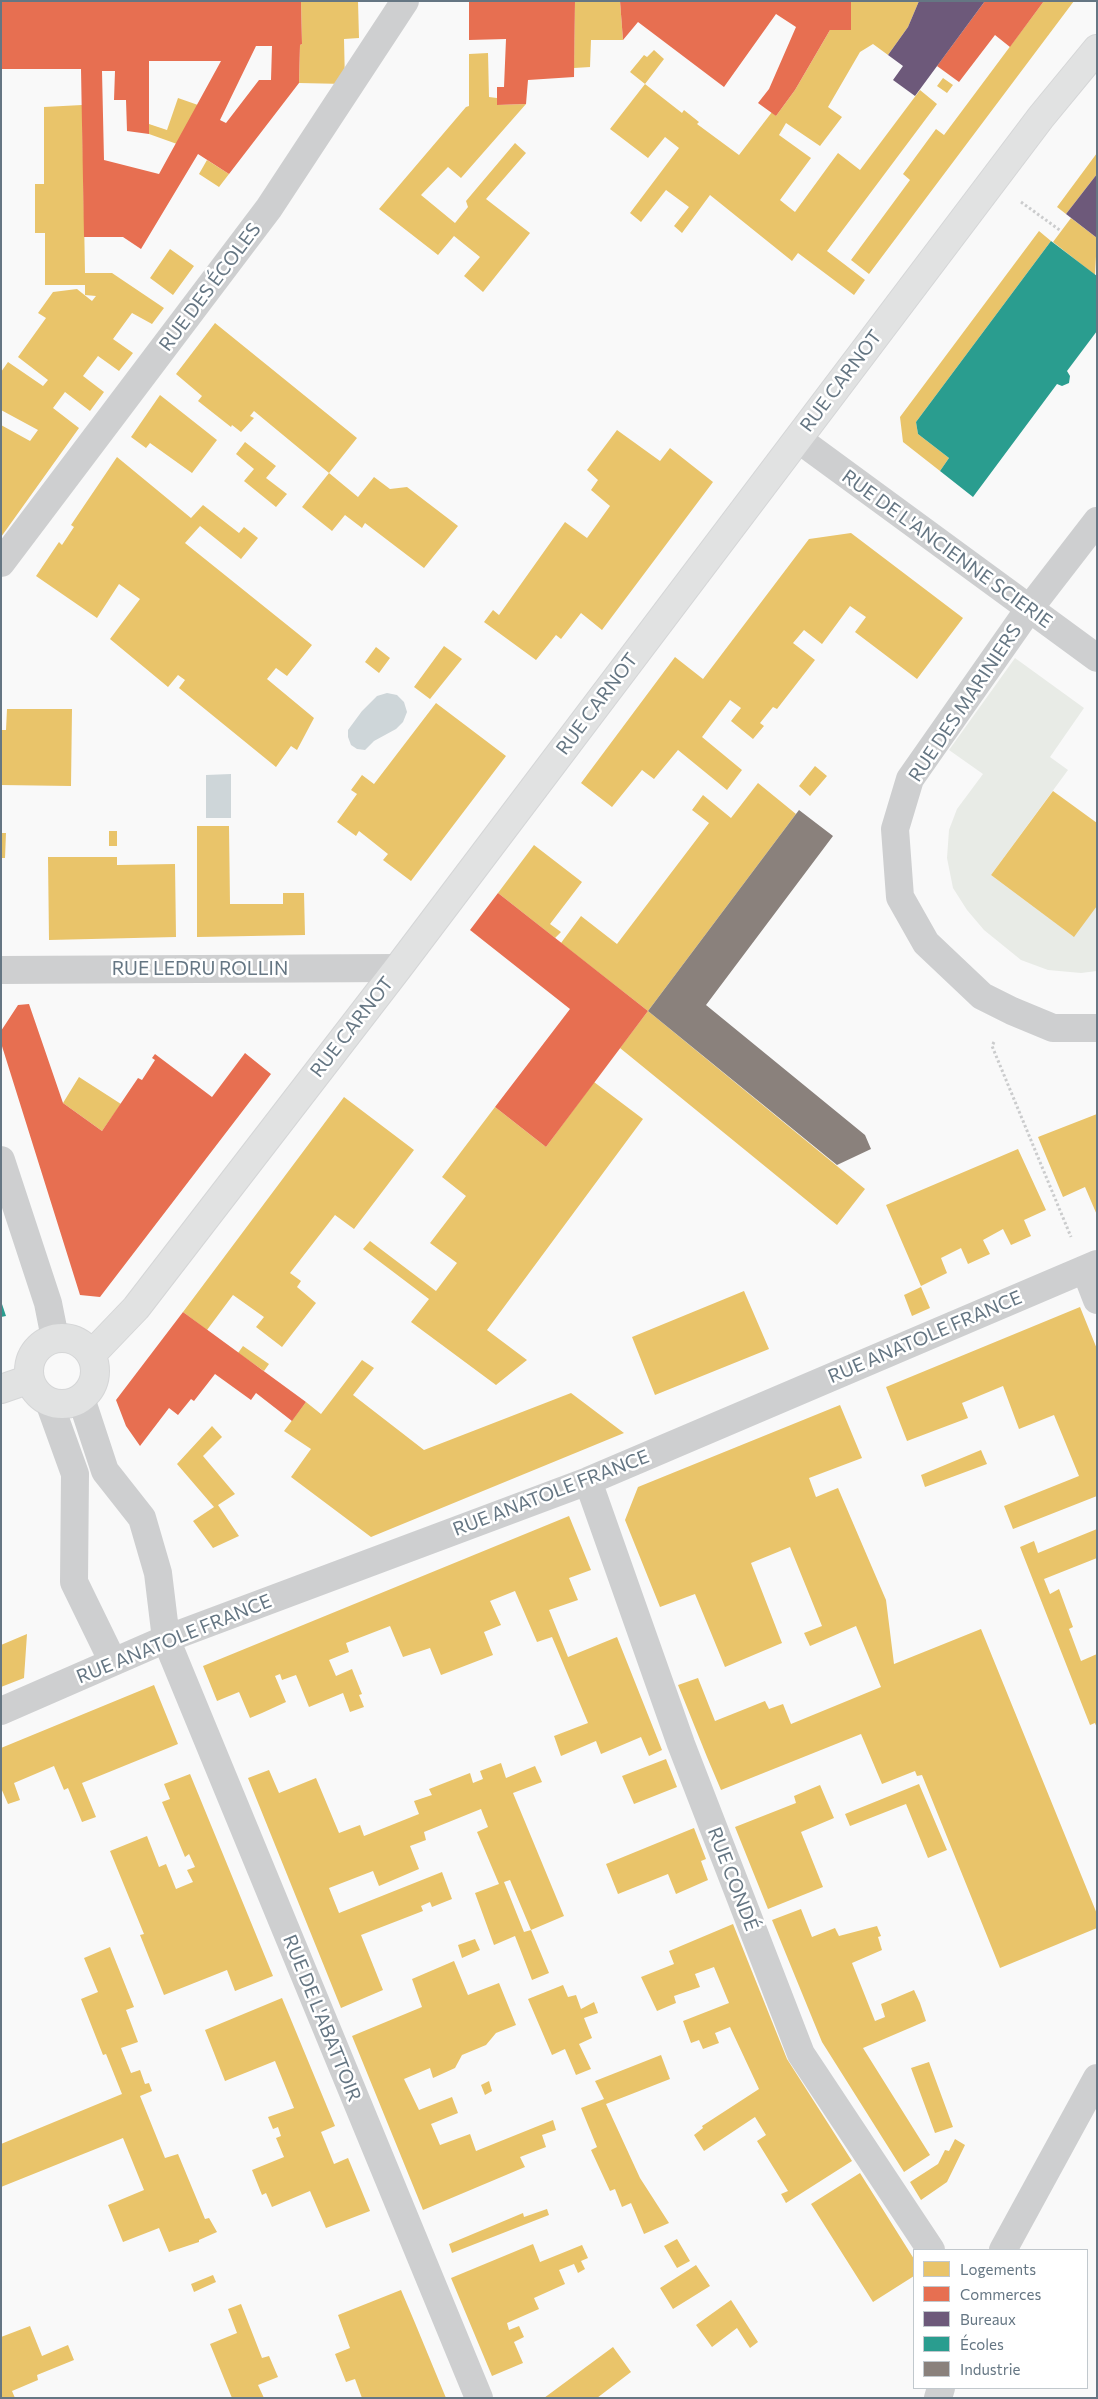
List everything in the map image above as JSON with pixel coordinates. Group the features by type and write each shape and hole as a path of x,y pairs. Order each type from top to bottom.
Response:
{"main road":[{"name":"RUE CARNOT","path":"91,1354 136,1308 398,968 994,182 1041,117 1097,49"},
{"path":"55,1338 76,1340 91,1354 95,1374 93,1383 81,1398 70,1403 49,1402 33,1389 28,1369 36,1349 44,1342 55,1338"},
{"path":"1,1388 30,1380"}],"street":[{"name":"RUE DES ÉCOLES","path":"1,563 269,208 405,1"},
{"name":"RUE DE L'ANCIENNE SCIERIE","path":"798,439 1097,658"},
{"name":"RUE DES MARINIERS","path":"1097,521 1029,609 910,778 895,829 900,897 926,943 982,996 1012,1011 1052,1028 1097,1028"},
{"name":"RUE LEDRU ROLLIN","path":"1,970 398,968"},
{"path":"1,1160 48,1303 55,1338"},
{"path":"1091,1267 1097,1300"},
{"name":"RUE ANATOLE FRANCE","path":"1,1711 166,1638 588,1481 1091,1267"},
{"path":"81,1398 105,1471 142,1518 158,1573 166,1638"},
{"path":"49,1402 75,1474 74,1582 113,1662"},
{"name":"RUE CONDÉ","path":"588,1481 681,1744 802,2054 930,2249"},
{"name":"RUE DE L'ABATTOIR","path":"166,1638 479,2398"},
{"path":"1004,2249 1097,2078"}],"path":[{"path":"994,182 1061,231"},
{"path":"1012,1011 992,1046 1091,1267"}],"shaded area":[{"path":"1015,658 1084,708 1050,757 1068,770 991,875 1073,936 1097,906 1097,971 1081,973 1048,970 1021,960 984,930 967,910 953,888 947,858 949,830 957,809 983,774 949,750"},
{"path":"387,693 397,695 404,702 407,712 403,722 396,729 374,741 365,750 357,749 351,745 348,730 362,711 377,696"},
{"path":"231,774 231,818 206,818 206,775"}],"building: Logements":[{"path":"301,1 358,1 359,38 344,39 345,84 299,83 300,45 302,44"},
{"path":"575,1 620,1 623,40 591,40 590,67 574,68"},
{"path":"851,1 919,1 908,27 888,55 873,44 860,52 828,107 842,117 820,146 786,123 779,135 811,158 780,200 795,212 838,153 860,170 920,90 937,104 827,251 865,280 854,295 798,253 792,261 710,195 682,233 674,226 689,207 666,190 641,222 630,213 679,148 665,137 648,158 610,129 645,84 682,113 684,110 699,122 697,124 739,155 772,112 776,116 795,90 830,30 851,30"},
{"path":"1044,1 1074,1 869,274 851,260 910,180 903,174 936,129 944,135"},
{"path":"654,50 664,59 645,84 630,72 644,55 647,57"},
{"path":"488,53 489,97 497,98 497,105 526,104 461,178 448,167 421,195 455,223 468,207 466,201 515,143 526,153 486,199 530,233 483,292 464,276 480,257 454,236 438,255 379,209 466,107 469,106 469,54"},
{"path":"943,78 953,85 947,93 937,86"},
{"path":"178,98 198,105 177,144 149,134 149,124 167,130"},
{"path":"82,105 85,273 112,273 164,308 152,324 132,313 113,339 133,353 119,371 98,356 83,376 104,392 90,411 65,392 53,408 79,428 1,537 1,425 30,441 38,430 1,410 1,372 8,362 43,386 48,380 18,357 46,318 38,313 53,292 77,289 92,301 96,296 85,295 85,285 45,285 45,233 35,233 35,184 44,184 44,107"},
{"path":"1097,153 1097,174 1066,214 1057,207"},
{"path":"207,160 229,174 219,187 199,174"},
{"path":"1071,218 1097,238 1095,275 1053,242"},
{"path":"1039,231 1051,241 916,422 918,434 949,458 940,471 903,442 900,417"},
{"path":"170,249 194,266 173,295 150,278"},
{"path":"215,323 357,438 329,473 254,411 250,416 254,418 241,432 232,425 231,427 198,401 202,396 176,374"},
{"path":"160,395 217,440 192,473 150,443 146,448 131,437"},
{"path":"617,430 660,461 670,448 713,482 602,630 581,613 561,639 556,635 536,660 484,622 493,610 499,615 565,522 587,538 610,506 591,490 598,480 587,470"},
{"path":"245,442 276,466 266,478 287,494 276,507 244,481 254,469 236,454"},
{"path":"117,457 191,518 203,505 239,533 244,527 258,538 241,559 200,526 185,543 312,645 287,676 276,668 267,679 314,718 297,750 291,746 276,767 179,688 185,680 178,675 168,687 110,639 140,599 119,584 97,618 36,576 59,542 62,545 74,527 71,525"},
{"path":"329,473 358,497 374,477 390,489 407,487 458,526 424,568 365,523 362,528 345,515 332,531 302,507"},
{"path":"851,533 963,618 917,679 855,632 866,617 850,606 822,644 804,630 793,643 815,660 777,709 773,707 760,723 764,726 753,739 731,721 741,708 730,700 702,737 742,770 727,790 678,750 654,779 642,770 612,807 581,783 675,657 703,679 809,539"},
{"path":"444,646 462,659 430,699 414,687"},
{"path":"376,647 390,658 379,673 365,662"},
{"path":"436,703 506,756 411,881 383,860 388,854 359,831 356,836 337,822 357,794 351,790 362,775 374,784"},
{"path":"7,709 72,709 71,786 1,785 1,730 6,730"},
{"path":"815,766 827,776 810,796 799,786"},
{"path":"758,783 796,814 648,1011 561,943 581,916 617,944 709,823 692,810 703,795 731,818"},
{"path":"1053,791 1097,823 1097,906 1074,937 991,875"},
{"path":"197,826 229,826 230,904 283,904 283,893 304,893 305,935 197,937"},
{"path":"109,831 117,831 117,846 109,846"},
{"path":"1,833 6,833 5,858 1,858"},
{"path":"534,845 582,882 550,924 561,932 555,938 498,893"},
{"path":"48,857 117,857 117,865 175,864 176,937 49,940"},
{"path":"648,1011 865,1189 837,1225 620,1048"},
{"path":"79,1077 121,1104 102,1131 63,1103"},
{"path":"594,1082 643,1119 487,1330 527,1360 496,1385 411,1322 429,1299 363,1249 370,1241 436,1291 457,1263 430,1243 466,1196 442,1177 495,1107 546,1147"},
{"path":"344,1097 414,1150 354,1229 335,1215 290,1273 301,1281 297,1287 316,1303 282,1347 256,1327 264,1317 233,1295 207,1330 183,1312"},
{"path":"1097,1114 1097,1215 1085,1187 1063,1197 1038,1137"},
{"path":"1018,1149 1046,1210 1024,1220 1031,1236 1011,1245 1003,1229 983,1240 990,1254 968,1264 961,1248 941,1258 947,1273 921,1286 886,1205"},
{"path":"921,1287 930,1308 912,1316 904,1295"},
{"path":"744,1291 769,1349 655,1395 632,1337"},
{"path":"1080,1307 1097,1349 1097,1496 1013,1529 1004,1506 1079,1476 1054,1415 1019,1429 1003,1386 962,1403 968,1418 907,1441 886,1387"},
{"path":"243,1346 269,1364 264,1371 238,1353"},
{"path":"362,1360 374,1368 353,1395 424,1450 571,1393 624,1433 371,1537 291,1477 311,1449 284,1431 306,1402 321,1414"},
{"path":"840,1405 862,1458 809,1478 816,1497 838,1488 886,1600 894,1664 981,1629 1097,1914 1097,1928 1000,1968 922,1775 917,1776 915,1771 882,1784 861,1734 721,1790 678,1685 698,1678 715,1721 765,1701 769,1709 783,1704 791,1724 881,1687 856,1626 810,1646 804,1633 822,1626 790,1547 751,1563 782,1643 725,1667 695,1594 660,1607 625,1520 638,1487"},
{"path":"212,1426 222,1437 203,1456 235,1494 218,1505 239,1536 213,1548 193,1521 214,1507 177,1464"},
{"path":"981,1450 987,1464 925,1487 921,1475"},
{"path":"569,1516 591,1570 569,1578 578,1600 549,1610 568,1657 617,1637 662,1750 649,1756 641,1737 601,1754 596,1741 561,1756 554,1736 588,1723 552,1637 537,1642 515,1591 490,1601 501,1625 484,1632 493,1655 441,1675 430,1648 403,1657 390,1626 346,1643 349,1652 329,1660 336,1676 352,1669 362,1694 359,1695 364,1707 350,1712 343,1693 309,1707 296,1675 282,1680 280,1674 275,1676 286,1702 262,1713 250,1718 239,1692 217,1701 203,1666"},
{"path":"1097,1529 1097,1558 1044,1579 1050,1594 1059,1589 1073,1627 1069,1629 1081,1661 1097,1654 1097,1728 1095,1723 1090,1725 1020,1547 1034,1541 1038,1553"},
{"path":"27,1634 24,1678 1,1687 1,1645"},
{"path":"154,1685 178,1744 82,1783 96,1817 82,1822 68,1788 64,1790 54,1766 14,1783 20,1800 8,1804 1,1788 1,1748"},
{"path":"666,1759 677,1787 634,1804 622,1776"},
{"path":"501,1763 506,1778 535,1766 542,1782 513,1793 564,1916 531,1930 549,1973 532,1980 515,1936 494,1945 475,1893 499,1884 477,1832 488,1827 481,1809 424,1832 426,1840 410,1846 419,1869 379,1886 373,1871 329,1888 339,1913 442,1872 452,1899 432,1907 430,1902 421,1906 423,1911 361,1935 383,1990 341,2008 248,1778 269,1770 279,1793 316,1778 339,1833 360,1825 364,1836 419,1814 414,1801 432,1795 429,1789 470,1773 473,1783 483,1779 480,1771","holes":["510,1880 531,1930 524,1932 504,1882"]},
{"path":"190,1774 273,1976 235,1991 227,1970 164,1995 140,1935 144,1934 110,1851 147,1836 159,1867 166,1864 176,1889 193,1882 187,1870 195,1867 189,1854 185,1857 162,1802 170,1799 164,1784"},
{"path":"919,1784 947,1850 928,1858 906,1804 850,1826 845,1814"},
{"path":"820,1785 834,1818 801,1832 823,1887 768,1909 735,1827 796,1803 794,1796"},
{"path":"694,1828 706,1859 701,1861 708,1880 676,1894 668,1874 618,1894 606,1864"},
{"path":"801,1909 812,1937 835,1928 839,1936 877,1926 881,1936 878,1937 882,1950 852,1963 875,2021 885,2017 881,2004 914,1990 920,2003 926,2021 863,2048 930,2155 904,2172 822,2042 772,1920"},
{"path":"733,1924 787,2059 852,2161 786,2203 781,2194 788,2191 757,2141 766,2135 755,2117 704,2151 694,2135 703,2128 702,2126 759,2089 730,2027 715,2033 719,2043 703,2049 699,2040 691,2043 683,2021 729,2003 714,1967 695,1974 700,1987 674,1996 676,2003 657,2011 641,1977 674,1964 669,1951"},
{"path":"475,1939 480,1950 462,1958 458,1945"},
{"path":"110,1947 134,2007 126,2010 138,2042 121,2048 131,2073 140,2070 145,2084 149,2083 152,2091 140,2096 165,2158 178,2154 205,2219 209,2218 217,2232 199,2240 199,2242 169,2252 159,2228 123,2242 108,2205 144,2190 123,2138 1,2187 1,2144 122,2094 106,2054 103,2055 81,1999 98,1992 84,1958"},
{"path":"454,1961 468,1995 499,1983 516,2025 496,2033 486,2045 462,2055 455,2068 433,2078 430,2068 404,2079 419,2110 452,2097 458,2113 431,2124 440,2145 470,2134 476,2151 553,2120 556,2130 542,2135 546,2147 520,2157 525,2167 423,2210 352,2036 422,2007 412,1979"},
{"path":"563,1985 568,1997 576,1995 581,2009 594,2002 598,2013 584,2018 592,2038 579,2044 591,2069 576,2075 565,2049 552,2055 528,1999"},
{"path":"282,1998 335,2126 321,2132 334,2164 348,2158 370,2211 326,2228 310,2191 272,2207 266,2193 262,2195 252,2170 284,2157 276,2138 281,2136 278,2127 273,2129 268,2117 294,2108 275,2061 225,2081 205,2030"},
{"path":"661,2055 670,2079 606,2104 640,2178 669,2223 644,2234 631,2203 622,2207 615,2189 610,2191 591,2150 597,2147 581,2108 604,2099 595,2081"},
{"path":"929,2062 953,2127 935,2133 911,2068"},
{"path":"489,2081 492,2091 485,2095 481,2085"},
{"path":"955,2139 965,2145 947,2182 921,2200 910,2182 938,2164 945,2150 949,2151"},
{"path":"860,2173 913,2257 913,2277 873,2302 811,2204"},
{"path":"547,2209 549,2215 452,2253 449,2244 523,2213 524,2217"},
{"path":"677,2239 690,2261 677,2268 664,2246"},
{"path":"533,2244 540,2262 582,2245 588,2258 581,2261 585,2269 578,2273 574,2264 559,2270 565,2284 534,2298 539,2309 507,2323 509,2330 519,2326 524,2337 514,2342 523,2363 492,2376 451,2278"},
{"path":"696,2265 710,2286 673,2309 660,2288"},
{"path":"213,2275 216,2282 194,2292 191,2284"},
{"path":"401,2290 446,2398 362,2398 355,2379 346,2382 335,2354 350,2348 338,2315"},
{"path":"731,2300 758,2342 750,2348 737,2328 712,2347 696,2325"},
{"path":"241,2304 262,2358 269,2356 278,2377 258,2385 264,2398 232,2398 210,2344 237,2333 228,2309"},
{"path":"30,2326 42,2356 68,2345 74,2360 37,2375 38,2380 12,2391 15,2398 1,2398 1,2337"},
{"path":"613,2347 631,2372 597,2398 544,2398"}],"building: Commerces":[{"path":"1,1 301,1 302,44 300,45 299,83 229,174 198,154 141,249 123,237 84,237 81,69 1,69","holes":["256,46 272,46 271,80 259,80 226,123 220,120","149,61 221,61 159,174 104,160 102,71 115,71 114,100 126,100 127,131 149,134"]},
{"path":"469,1 575,1 574,77 528,80 526,104 497,105 497,87 504,87 506,39 469,40"},
{"path":"620,1 851,1 851,30 830,30 795,90 776,116 758,103 769,89 796,27 776,14 724,87 638,22 623,40"},
{"path":"985,1 1044,1 1010,47 995,35 959,82 937,66"},
{"path":"498,893 648,1011 546,1147 495,1107 570,1009 470,930"},
{"path":"29,1004 63,1103 102,1131 138,1078 142,1080 155,1060 152,1058 155,1054 212,1097 245,1053 271,1074 100,1297 80,1295 1,1043 1,1031 18,1005"},
{"path":"183,1312 306,1402 292,1421 256,1393 251,1400 215,1374 194,1401 191,1399 178,1415 169,1408 140,1446 126,1426 116,1400"}],"building: Bureaux":[{"path":"919,1 985,1 915,96 893,80 903,66 888,55 908,27"},
{"path":"1097,174 1097,238 1066,214"}],"building: Écoles":[{"path":"1051,241 1097,276 1097,331 1067,371 1070,376 1069,383 1062,386 1057,384 973,497 940,471 949,458 918,434 916,422"},
{"path":"1,1301 6,1316 1,1317"}],"building: Industrie":[{"path":"799,810 833,836 706,1005 865,1135 871,1149 837,1165 648,1011"}]}
